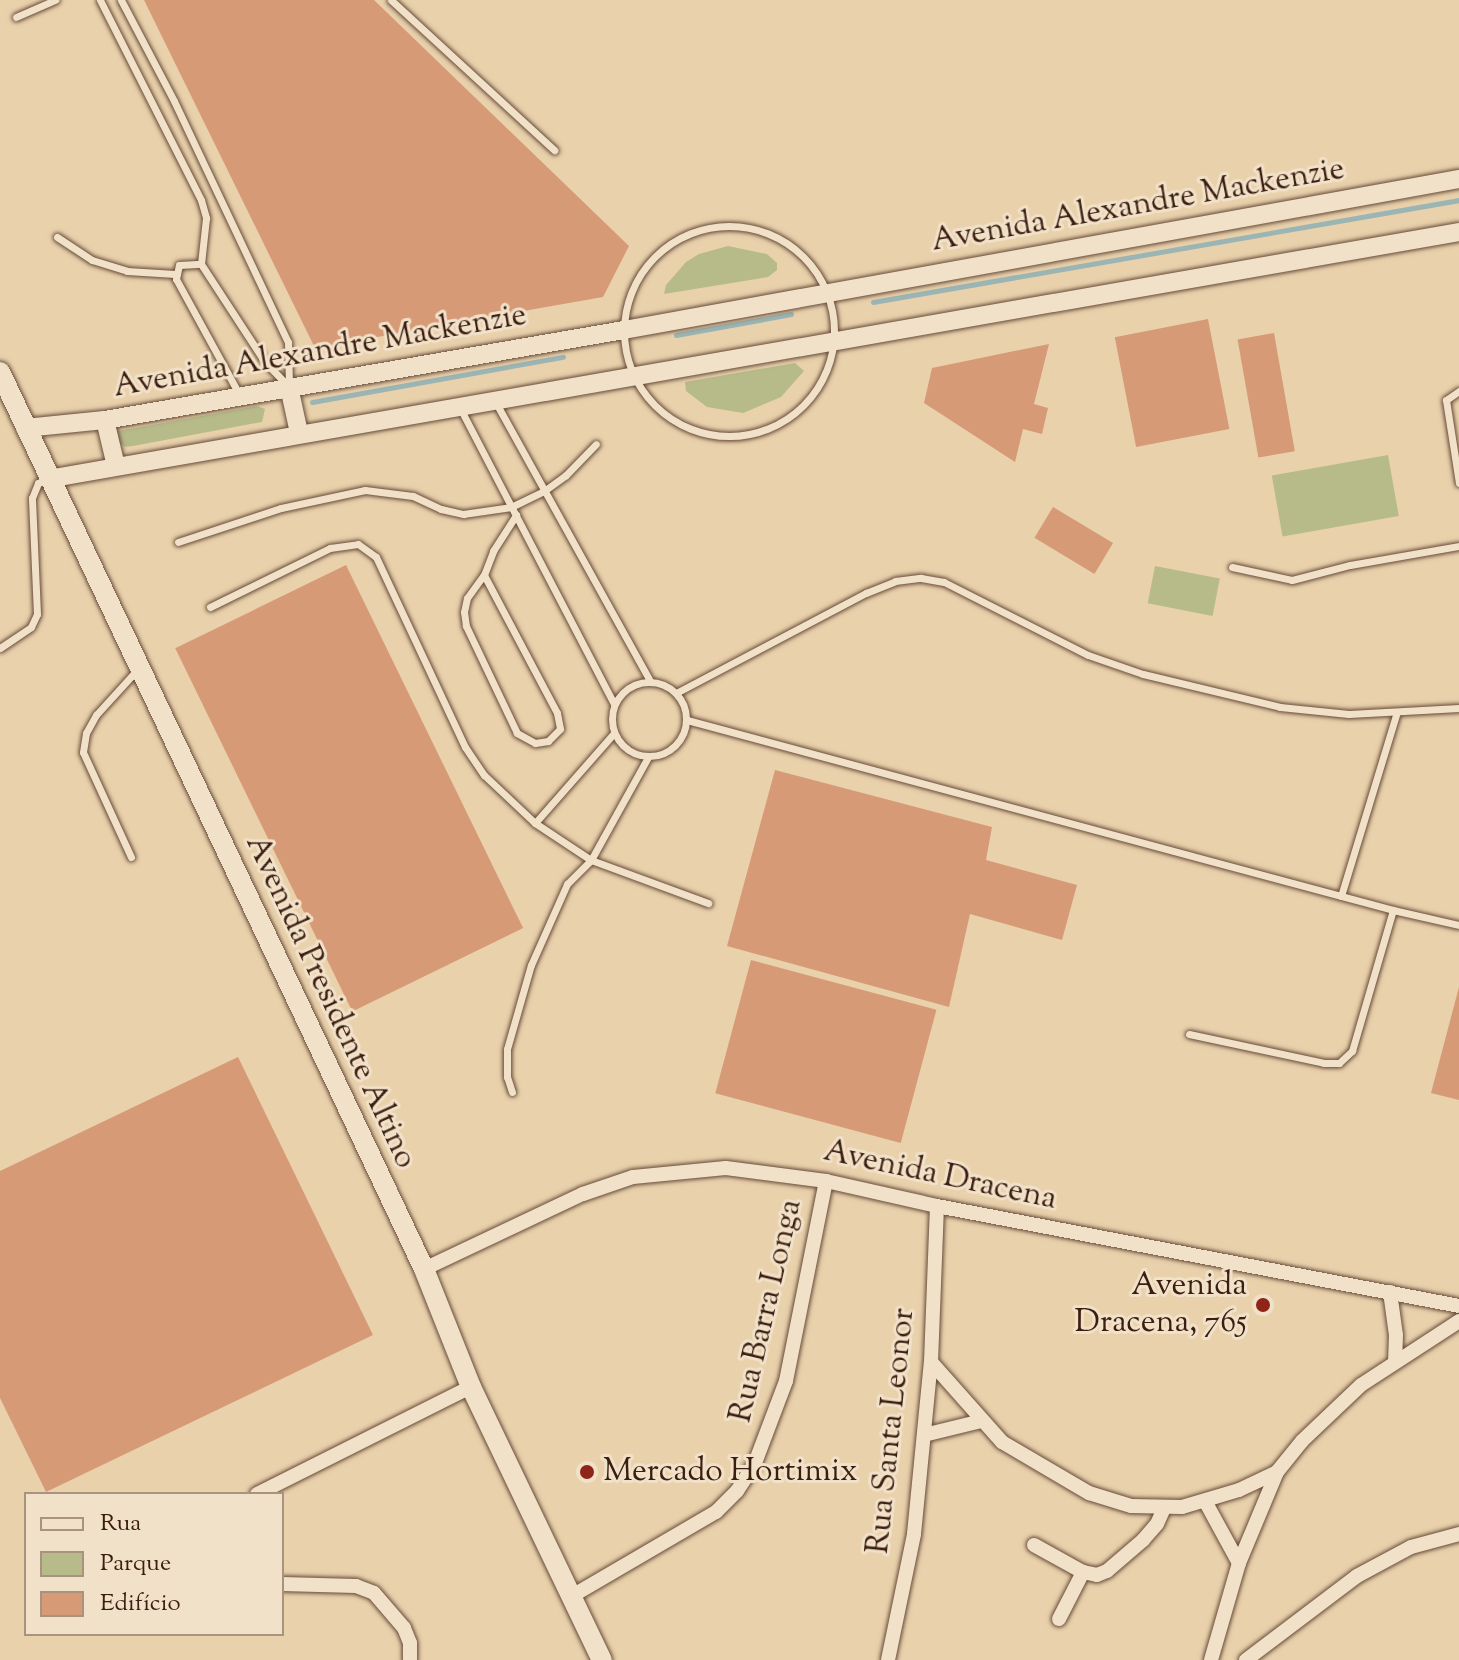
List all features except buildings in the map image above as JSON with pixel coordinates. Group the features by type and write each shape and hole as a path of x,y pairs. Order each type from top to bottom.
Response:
{"main road":[{"name":"Avenida Presidente Altino","path":"0,372 424,1269 471,1387 602,1660"}],"street":[{"name":"Avenida Alexandre Mackenzie","path":"25,428 105,420 624,330 1459,179"},
{"path":"48,479 1459,232"},
{"path":"289,387 299,433"},
{"path":"105,420 116,466"},
{"name":"Avenida Dracena","path":"424,1269 583,1194 633,1177 726,1168 826,1181 937,1206 1459,1306"},
{"name":"Rua Barra Longa","path":"572,1596 716,1512 737,1491 755,1463 786,1381 826,1181"},
{"name":"Rua Santa Leonor","path":"888,1660 914,1534 931,1362 937,1206"},
{"path":"1390,1292 1396,1335 1395,1362"},
{"path":"1211,1660 1239,1563 1277,1472 1338,1404 1459,1321"},
{"path":"931,1362 1002,1442 1089,1493 1131,1506 1164,1508 1205,1501 1277,1472"},
{"path":"261,1492 471,1387"},
{"path":"924,1435 981,1421"},
{"path":"1205,1501 1239,1563"},
{"path":"1034,1545 1083,1572 1097,1575 1107,1571 1143,1540 1157,1524 1164,1508"},
{"path":"1246,1660 1357,1576 1411,1547 1459,1534"},
{"path":"1059,1619 1083,1572"},
{"path":"284,1584 356,1586 374,1593 404,1628 410,1643 410,1660"}],"lane":[{"path":"16,17 55,0"},
{"path":"100,0 201,200 206,218 201,264 265,362 289,387"},
{"path":"121,0 174,101 288,342 289,387"},
{"path":"391,0 554,150"},
{"path":"736,227 774,236 806,259 827,292 834,315 835,340 828,368 805,405 782,422 755,433 726,436 684,426 660,410 634,375 624,330 632,292 653,259 685,236 710,228 736,227"},
{"path":"57,237 92,260 127,271 175,274"},
{"path":"175,274 179,265 201,264"},
{"path":"175,274 240,396"},
{"path":"1459,391 1446,400 1455,432 1459,483"},
{"path":"494,400 650,681"},
{"path":"458,406 614,704"},
{"path":"178,542 281,508 365,490 413,496 441,509 463,514 511,507 544,491 566,475 596,444"},
{"path":"0,648 31,627 37,614 32,498 38,483 48,479"},
{"path":"484,575 557,713 560,729 548,741 535,743 517,733 466,626 467,598 484,575 493,551 516,515"},
{"path":"210,607 330,548 358,544 376,557 465,747 484,775 535,823 591,860 708,903"},
{"path":"1232,567 1292,580 1363,562 1459,546"},
{"path":"676,693 866,593 895,581 921,578 944,582 1088,655 1143,674 1280,707 1349,714 1459,708"},
{"path":"131,857 83,752 86,733 96,715 138,668"},
{"path":"650,681 664,684 676,693 684,705 687,720 684,734 676,746 663,754 648,757 634,754 622,745 614,733 611,719 614,704 622,692 635,684 650,681"},
{"path":"1341,896 1397,712"},
{"path":"687,720 1393,910 1459,925"},
{"path":"535,823 614,733"},
{"path":"512,1092 507,1077 507,1049 531,965 567,884 591,860 648,757"},
{"path":"1189,1034 1324,1063 1339,1063 1352,1051 1393,910"}],"green space":[{"path":"728,246 767,254 777,263 777,270 768,277 664,294 666,285 686,262 699,254"},
{"path":"795,363 804,371 781,397 743,413 707,407 686,391 685,382"},
{"path":"257,406 265,409 262,422 125,447 114,438 118,431"},
{"path":"1388,455 1399,516 1283,537 1272,475"},
{"path":"1155,566 1220,579 1213,616 1148,603"}],"waterway":[{"path":"873,302 1459,200"},
{"path":"676,335 791,314"},
{"path":"312,402 563,357"}],"place":[{"name":"Avenida Dracena, 765","path":"1263,1305"},
{"name":"Mercado Hortimix","path":"587,1472"}]}
